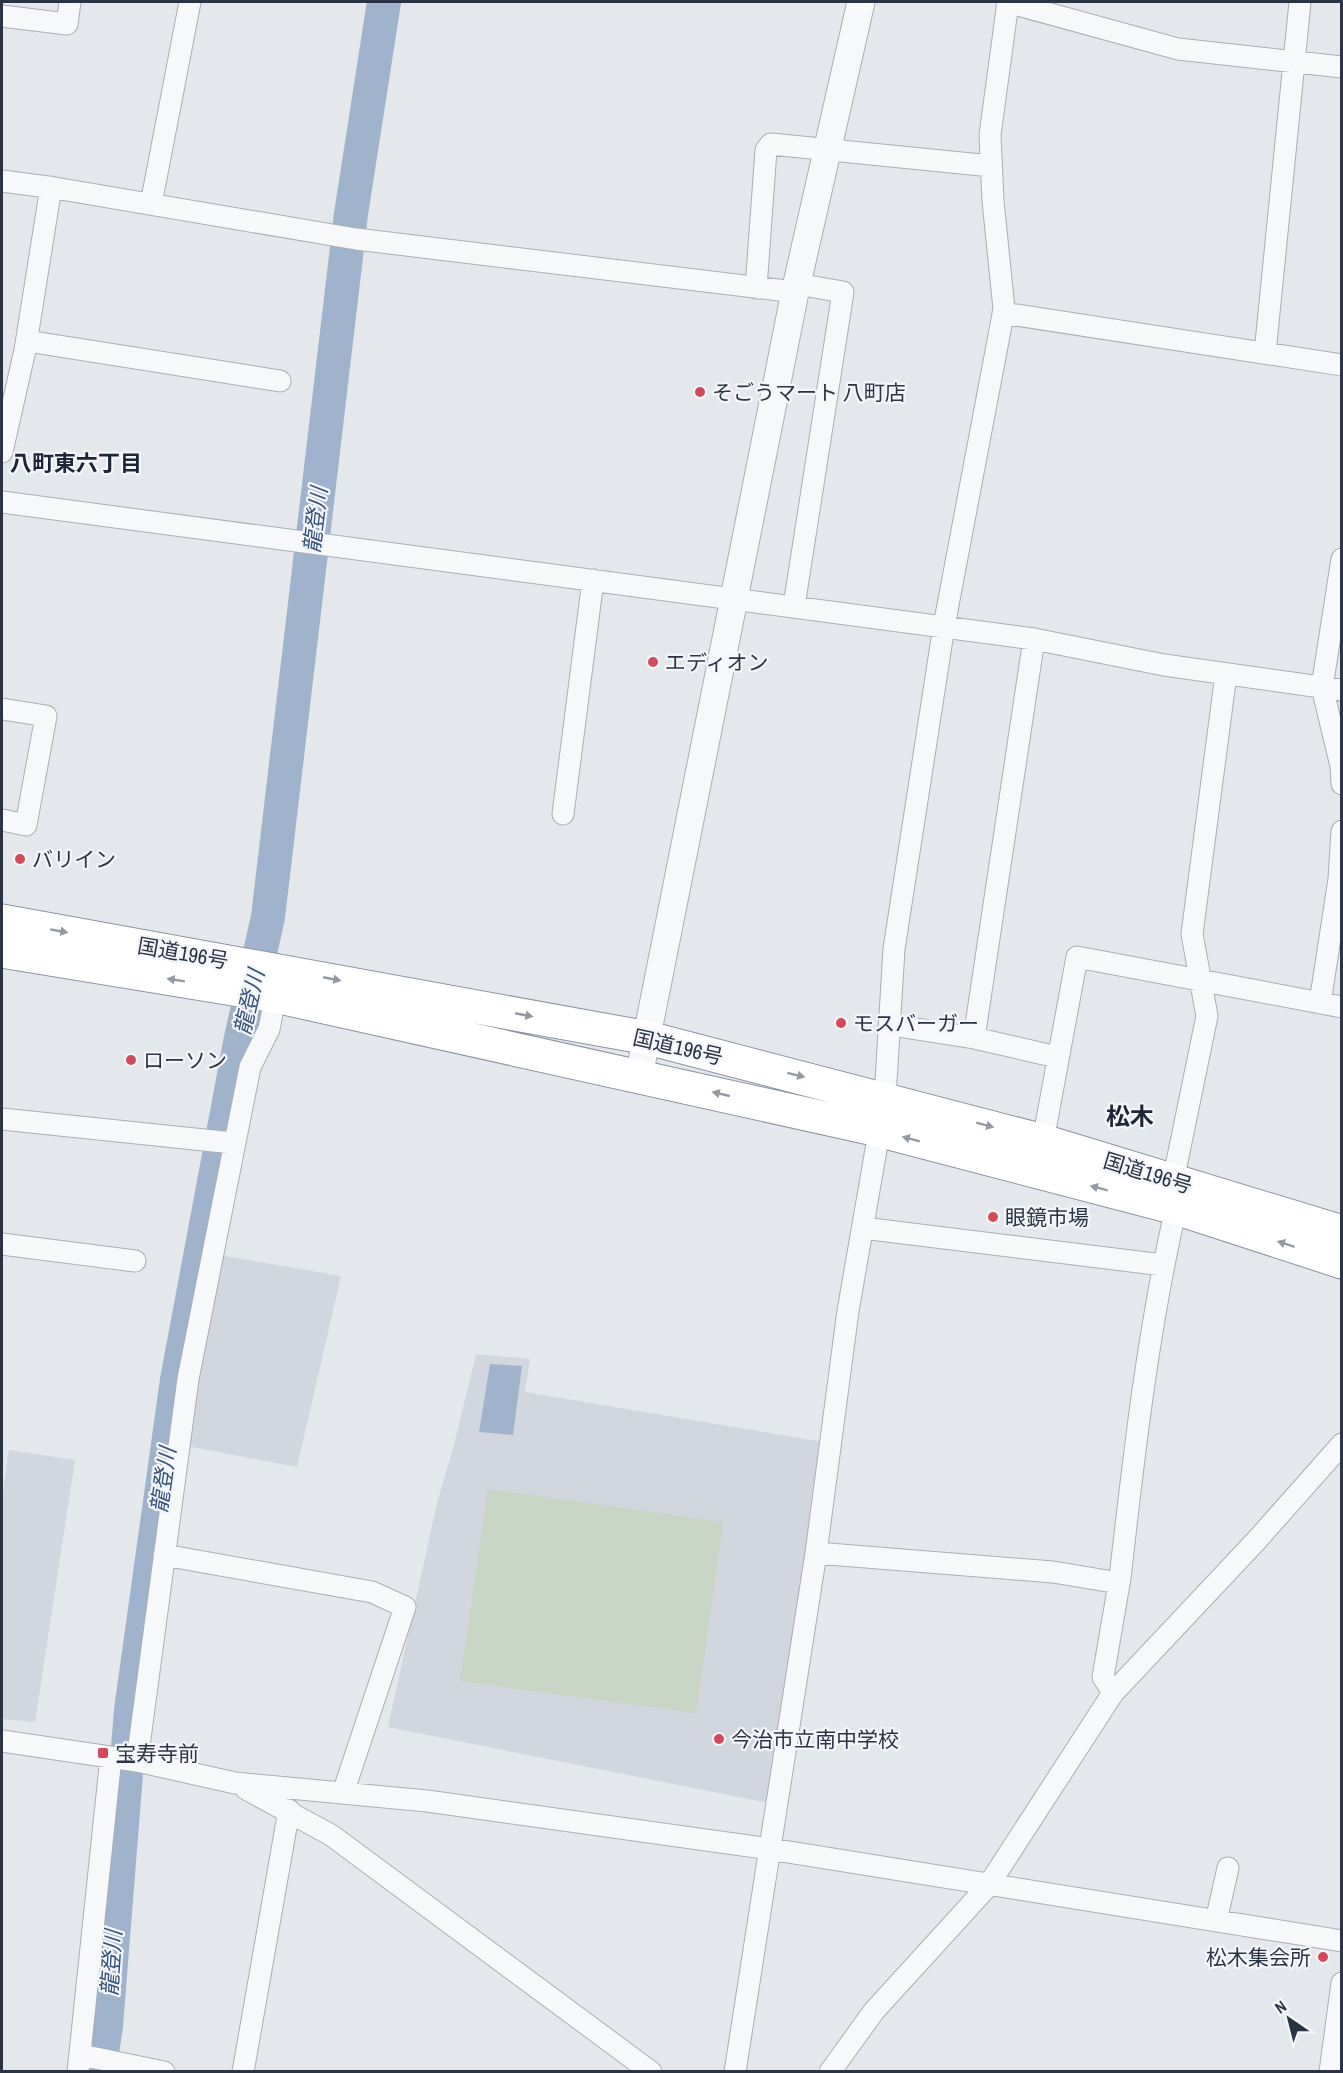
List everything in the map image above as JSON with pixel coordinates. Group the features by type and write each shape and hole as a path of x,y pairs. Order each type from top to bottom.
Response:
{"highway":[{"name":"国道196号","path":"2,921 236,976"},
{"name":"国道196号","path":"2,951 236,976 648,1038 1043,1141 1341,1262"},
{"name":"国道196号","path":"275,982 639,1076 1341,1232"}],"street":[{"path":"2,16 67,24 70,2"},
{"path":"151,204 190,2"},
{"path":"639,1076 796,288 861,2"},
{"path":"735,2072 816,1553 848,1311 885,1098 894,949 944,626 1003,313 990,135 1008,2 1178,49 1341,67"},
{"path":"1265,353 1292,63 1300,2"},
{"path":"756,288 766,150 771,144 991,166"},
{"path":"2,181 51,187 356,239 756,288 796,288 843,292 794,606"},
{"path":"2,452 27,341 51,187"},
{"path":"1003,313 1341,365"},
{"path":"27,341 280,381"},
{"path":"2,502 944,626 1034,639 1164,665 1331,689"},
{"path":"1341,559 1331,689 1341,766 1341,784"},
{"path":"563,814 593,580"},
{"path":"974,1038 1034,639"},
{"path":"1113,1693 1104,1677 1120,1578 1138,1422 1174,1195 1207,1016 1192,934 1226,674"},
{"path":"2,709 46,716 26,825 2,820"},
{"path":"1320,1003 1339,879 1341,831"},
{"path":"1043,1141 1077,957 1341,1007"},
{"path":"137,1761 188,1379 233,1143 250,1067 269,1029 275,982"},
{"path":"891,1025 974,1038 1057,1057"},
{"path":"2,1119 233,1143"},
{"path":"863,1228 1163,1265"},
{"path":"2,1244 135,1262"},
{"path":"830,2072 874,2011 988,1886 1113,1693 1256,1541 1341,1444"},
{"path":"816,1553 1053,1572 1113,1582 1120,1578"},
{"path":"164,1555 372,1592 405,1607 343,1793"},
{"path":"2,1741 137,1761 235,1783 427,1801 770,1850 1341,1941"},
{"path":"111,1757 79,2063 164,2072"},
{"path":"235,1783 289,1810 331,1835 651,2072"},
{"path":"243,2072 289,1810"},
{"path":"1216,1921 1228,1868"},
{"path":"1330,2072 1341,1983"}],"shaded area":[{"path":"219,1255 341,1276 297,1467 187,1446"},
{"name":"今治市立南中学校","path":"476,1354 530,1359 525,1392 823,1442 769,1803 388,1727 437,1503"},
{"path":"9,1450 75,1460 35,1722 2,1719 2,1498"}],"green space":[{"path":"488,1489 723,1522 696,1713 460,1681"}],"water":[{"path":"490,1364 522,1366 513,1435 479,1432"}],"waterway":[{"name":"龍登川","path":"99,2072 106,2026 131,1710 177,1380 241,1038 268,917 351,214 384,2"}],"place":[{"name":"そごうマート 八町店","path":"700,392"},
{"name":"エディオン","path":"653,662"},
{"name":"バリイン","path":"20,859"},
{"name":"モスバーガー","path":"841,1023"},
{"name":"ローソン","path":"131,1060"},
{"name":"眼鏡市場","path":"993,1217"},
{"name":"今治市立南中学校","path":"719,1739"},
{"name":"宝寿寺前","path":"103,1753"},
{"name":"松木集会所","path":"1323,1957"}],"district":[{"name":"八町東六丁目","path":"76,463"},
{"name":"松木","path":"1130,1116"}]}
